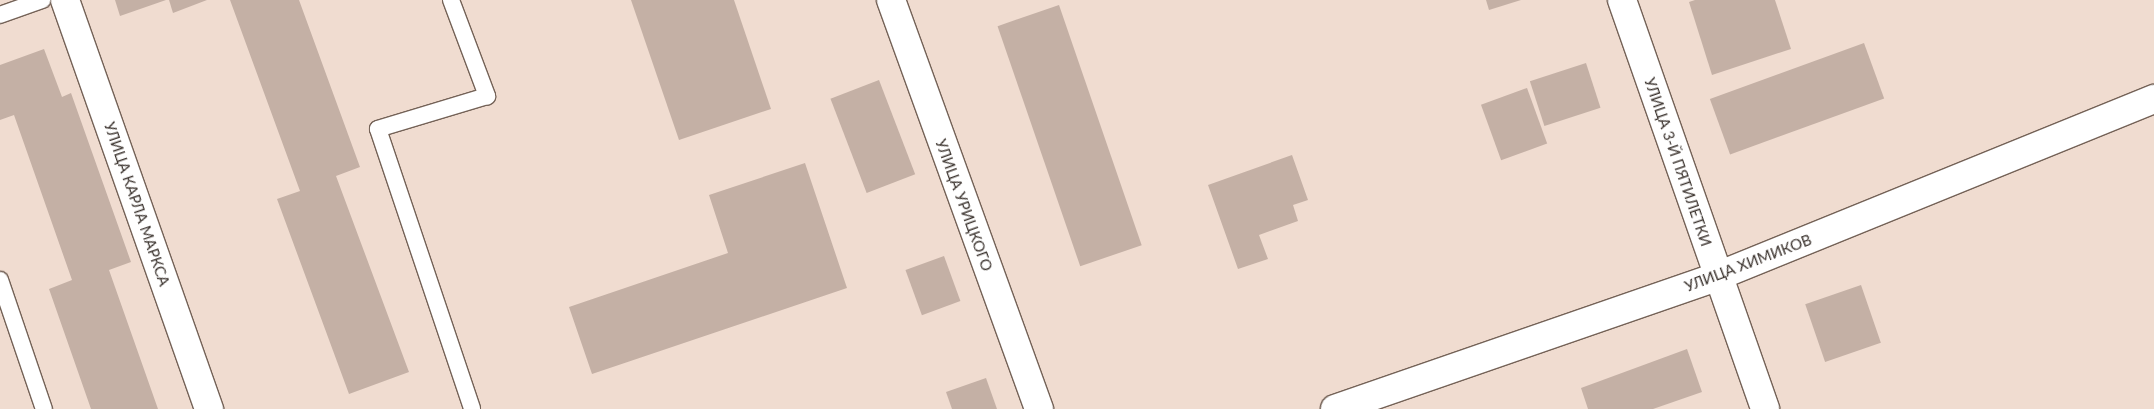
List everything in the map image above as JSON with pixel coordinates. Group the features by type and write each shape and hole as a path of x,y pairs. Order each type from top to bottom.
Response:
{"street":[{"name":"УЛИЦА КАРЛА МАРКСА","path":"65,0 209,409"},
{"name":"УЛИЦА УРИЦКОГО","path":"891,0 1038,409"},
{"name":"УЛИЦА 3-Й ПЯТИЛЕТКИ","path":"1622,0 1765,409"},
{"name":"УЛИЦА ХИМИКОВ","path":"1335,409 1718,276 2154,99"}],"lane":[{"path":"0,15 42,0"},
{"path":"451,0 487,96 378,129 472,409"},
{"path":"0,280 44,409"}],"building":[{"path":"115,0 166,0 120,16"},
{"path":"169,0 207,0 173,13"},
{"path":"230,0 299,0 360,167 336,176 409,372 349,394 277,199 300,191"},
{"path":"631,0 734,0 771,109 679,140"},
{"path":"1486,0 1521,0 1489,10"},
{"path":"1695,0 1775,0 1791,49 1712,75 1689,2"},
{"path":"1059,5 1142,245 1080,266 998,26"},
{"path":"1864,43 1884,98 1730,155 1710,99"},
{"path":"44,49 62,97 71,93 131,262 109,270 158,409 91,409 49,289 72,280 14,115 0,120 0,65"},
{"path":"1586,63 1601,108 1544,126 1530,81"},
{"path":"879,80 915,174 867,193 830,99"},
{"path":"1527,88 1547,143 1501,160 1481,105"},
{"path":"1292,155 1308,200 1293,205 1298,221 1259,235 1268,259 1238,269 1208,185"},
{"path":"805,163 847,288 592,374 569,307 728,253 709,195"},
{"path":"944,256 960,301 922,315 905,270"},
{"path":"1861,285 1881,343 1825,362 1805,304"},
{"path":"1687,349 1702,392 1653,409 1588,409 1581,388"},
{"path":"986,378 997,409 952,409 946,392"}]}
